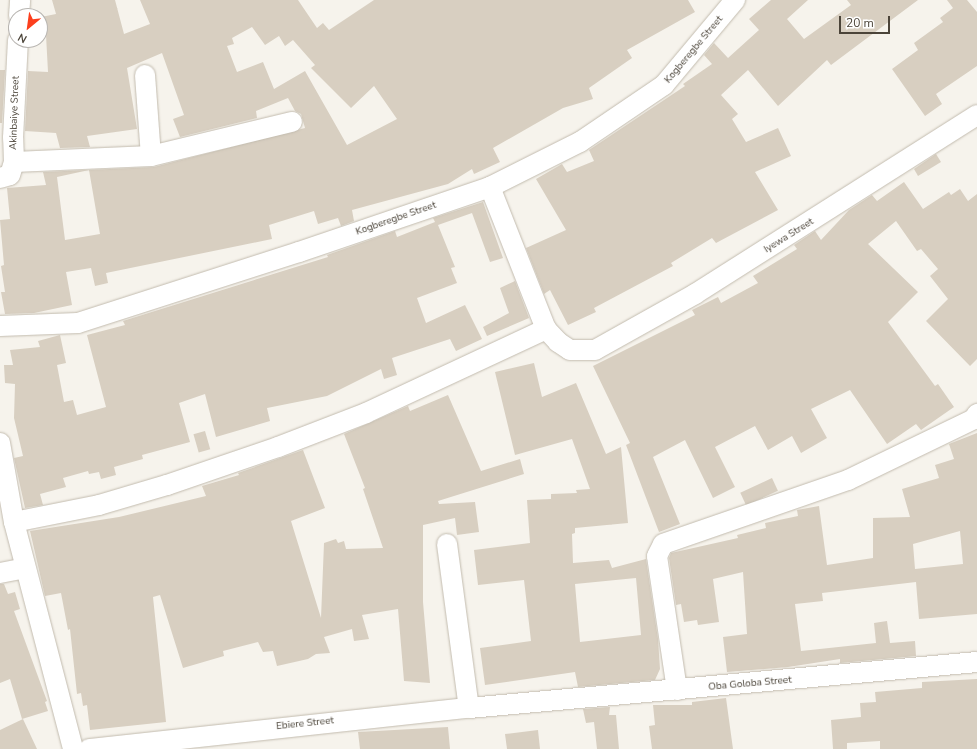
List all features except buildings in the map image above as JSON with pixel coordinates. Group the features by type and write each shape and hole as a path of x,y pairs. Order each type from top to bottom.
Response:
{"street":[{"name":"Kogberegbe Street","path":"0,326 78,323 299,252 490,187 580,142 664,85 735,0"},
{"name":"Akinbaiye Street","path":"0,178 10,175 14,162 13,138 18,48"},
{"path":"145,75 151,156"},
{"name":"Iyewa Street","path":"546,329 558,342 570,350 595,350 722,278 977,115"},
{"path":"14,162 151,156 292,122"},
{"path":"14,522 99,505 167,485 278,447 366,413 546,329 490,187"},
{"path":"677,690 657,556 663,544 848,480 974,419 977,414"},
{"path":"0,443 14,522 73,749"},
{"path":"447,544 469,708"},
{"path":"0,573 25,568"},
{"name":"Oba Goloba Street","path":"523,705 977,662"},
{"name":"Ebiere Street","path":"89,749 469,708 523,705"}]}
